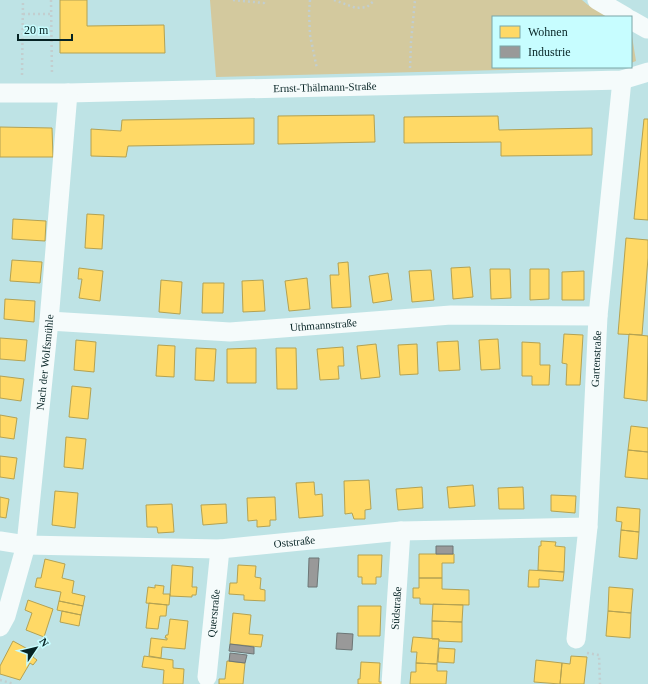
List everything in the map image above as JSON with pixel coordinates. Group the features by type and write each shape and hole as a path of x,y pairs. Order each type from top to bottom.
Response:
{"street":[{"path":"597,0 624,16"},
{"path":"632,21 647,29"},
{"name":"Ernst-Thälmann-Straße","path":"0,93 60,93 622,80 648,72"},
{"name":"Gartenstraße","path":"576,639 588,527 598,316 622,80"},
{"name":"Nach der Wolfsmühle","path":"0,627 6,616 26,545 49,321 60,93"},
{"name":"Uthmannstraße","path":"49,321 230,332 451,315 598,316"},
{"name":"Oststraße","path":"0,540 26,545 220,549 401,531 588,527"},
{"name":"Südstraße","path":"392,684 401,531"},
{"name":"Querstraße","path":"207,677 220,549"}],"path":[{"path":"22,93 23,0"},
{"path":"51,0 51,14 60,93"},
{"path":"233,0 264,3 264,0"},
{"path":"310,0 310,35 321,87"},
{"path":"334,0 356,8 367,7 375,0"},
{"path":"410,84 411,42 415,0"},
{"path":"23,14 51,14"},
{"path":"576,639 587,653 599,655 600,684"},
{"path":"0,680 14,684"}],"shaded area":[{"path":"210,0 582,0 607,16 492,16 492,68 580,68 216,77"},
{"path":"632,36 636,61 632,63"}],"building: Wohnen":[{"path":"60,0 87,0 87,26 164,25 165,53 60,53"},
{"path":"374,115 375,142 278,144 278,116"},
{"path":"498,116 499,130 592,128 592,155 501,156 501,142 404,143 404,117"},
{"path":"254,118 254,144 128,146 126,157 91,156 91,129 121,131 122,120"},
{"path":"644,119 648,119 648,220 634,219"},
{"path":"0,127 52,128 53,157 0,157"},
{"path":"87,214 104,215 102,249 85,248"},
{"path":"13,219 46,221 45,241 12,239"},
{"path":"626,238 648,240 642,335 618,334"},
{"path":"12,260 42,262 40,283 10,281"},
{"path":"348,262 351,307 332,308 330,275 339,275 338,263"},
{"path":"470,267 473,297 453,299 451,268"},
{"path":"79,268 103,271 100,301 79,298 82,279 78,279"},
{"path":"490,269 510,269 511,298 491,299"},
{"path":"530,269 549,269 549,299 530,300"},
{"path":"431,270 434,300 412,302 409,271"},
{"path":"584,271 584,300 562,300 562,272"},
{"path":"388,273 392,300 373,303 369,276"},
{"path":"307,278 310,309 289,311 285,281"},
{"path":"161,280 182,282 180,314 159,312"},
{"path":"263,280 265,311 243,312 242,281"},
{"path":"203,283 224,283 223,313 202,313"},
{"path":"5,299 35,301 34,322 4,319"},
{"path":"564,334 583,335 580,385 566,385 567,364 562,363"},
{"path":"629,334 648,336 647,401 624,398"},
{"path":"0,338 27,340 25,361 0,359"},
{"path":"498,339 500,369 481,370 479,340"},
{"path":"76,340 96,342 94,372 74,370"},
{"path":"458,341 460,370 439,371 437,342"},
{"path":"522,342 540,343 540,365 550,365 549,385 532,385 532,376 522,376"},
{"path":"376,344 380,377 361,379 357,346"},
{"path":"417,344 418,374 400,375 398,345"},
{"path":"158,345 175,346 174,377 156,376"},
{"path":"343,347 344,366 338,366 339,379 320,380 317,349"},
{"path":"196,348 216,349 214,381 195,380"},
{"path":"256,348 256,383 227,383 227,349"},
{"path":"276,348 296,348 297,389 277,389"},
{"path":"0,376 24,379 21,401 0,398"},
{"path":"72,386 91,388 88,419 69,417"},
{"path":"0,415 17,418 14,439 0,437"},
{"path":"631,426 648,428 648,452 628,450"},
{"path":"66,437 86,439 83,469 64,467"},
{"path":"628,450 648,452 648,479 625,477"},
{"path":"0,456 17,458 14,479 0,477"},
{"path":"369,480 371,509 365,510 365,519 354,519 352,513 345,514 344,481"},
{"path":"314,482 315,495 322,494 323,516 299,518 296,483"},
{"path":"473,485 475,506 449,508 447,487"},
{"path":"422,487 423,508 398,510 396,489"},
{"path":"523,487 524,509 499,509 498,488"},
{"path":"55,491 78,493 75,528 52,525"},
{"path":"551,495 576,496 575,513 551,511"},
{"path":"0,497 9,499 6,518 0,517"},
{"path":"275,497 276,520 270,520 270,526 257,527 257,520 248,521 247,498"},
{"path":"172,504 174,532 158,533 157,527 147,527 146,505"},
{"path":"226,504 227,523 203,525 201,505"},
{"path":"617,507 640,509 639,532 621,530 622,522 616,521"},
{"path":"621,530 639,532 637,559 619,557"},
{"path":"541,541 556,542 555,546 565,547 564,572 538,570 539,546 541,546"},
{"path":"419,554 454,554 454,563 442,563 442,578 419,578"},
{"path":"358,555 382,555 381,577 376,577 376,584 362,584 362,577 358,577"},
{"path":"45,559 65,564 62,578 74,581 72,593 85,596 83,606 59,601 61,592 35,587 37,578 41,578"},
{"path":"172,565 193,567 192,587 197,587 196,595 192,595 192,597 170,596"},
{"path":"238,565 256,566 255,577 261,578 260,589 265,590 265,601 244,600 244,595 229,594 230,583 237,583"},
{"path":"529,570 564,572 563,581 539,579 539,587 528,587"},
{"path":"419,578 442,578 442,589 469,590 469,605 420,604 420,598 413,598 413,588 419,588"},
{"path":"155,585 164,586 163,594 170,594 169,605 146,603 148,587 155,588"},
{"path":"609,587 633,589 631,613 608,611"},
{"path":"28,600 53,609 44,637 26,630 32,613 25,610"},
{"path":"59,601 83,606 81,615 57,610"},
{"path":"149,603 167,605 166,616 160,616 158,629 146,628"},
{"path":"433,604 463,605 462,622 432,621"},
{"path":"358,606 381,606 380,636 358,636"},
{"path":"62,611 81,615 79,626 60,622"},
{"path":"608,611 631,613 630,638 606,636"},
{"path":"233,613 251,615 249,634 263,635 261,647 230,644"},
{"path":"170,619 188,621 185,649 162,647 161,658 149,656 151,638 167,640 167,638 165,638 166,635 168,635"},
{"path":"432,621 462,622 462,642 439,641 439,639 432,639"},
{"path":"413,637 439,639 437,664 416,663 417,652 411,652"},
{"path":"13,641 35,653 33,657 37,660 33,665 30,663 20,680 0,674 0,666"},
{"path":"439,648 455,649 454,663 438,662"},
{"path":"144,656 173,660 173,668 184,669 183,684 163,684 164,670 142,667"},
{"path":"571,656 587,657 584,684 560,684 562,663 570,664"},
{"path":"536,660 562,663 560,684 534,682"},
{"path":"227,661 245,663 243,684 219,684 219,679 225,679"},
{"path":"361,662 380,663 379,682 384,682 383,684 358,684 358,679 360,679"},
{"path":"416,663 437,664 437,671 447,671 446,684 410,684 411,672 416,672"}],"building: Industrie":[{"path":"436,546 453,546 453,554 436,554"},
{"path":"309,558 319,558 317,587 308,587"},
{"path":"337,633 353,634 352,650 336,649"},
{"path":"230,644 254,647 254,654 229,651"},
{"path":"230,653 247,655 245,663 229,661"}]}
